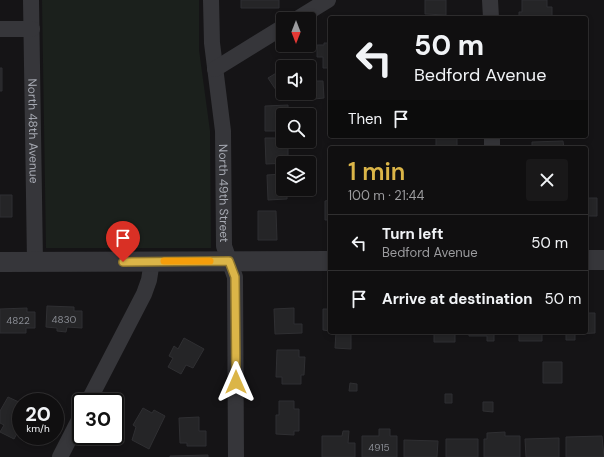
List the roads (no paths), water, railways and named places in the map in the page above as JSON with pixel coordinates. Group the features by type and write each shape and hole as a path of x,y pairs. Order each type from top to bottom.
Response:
{"street":[{"name":"North 48th Avenue","path":"31,0 35,262"},
{"name":"North 49th Street","path":"211,0 212,43 223,131 224,246 235,277 236,457"},
{"path":"308,12 328,0"},
{"path":"490,0 491,16"},
{"path":"0,29 32,29"},
{"path":"215,69 276,32"},
{"path":"588,260 604,260"},
{"path":"0,262 328,261"},
{"path":"93,393 144,294 149,280 152,262"},
{"path":"60,457 72,434"}]}
